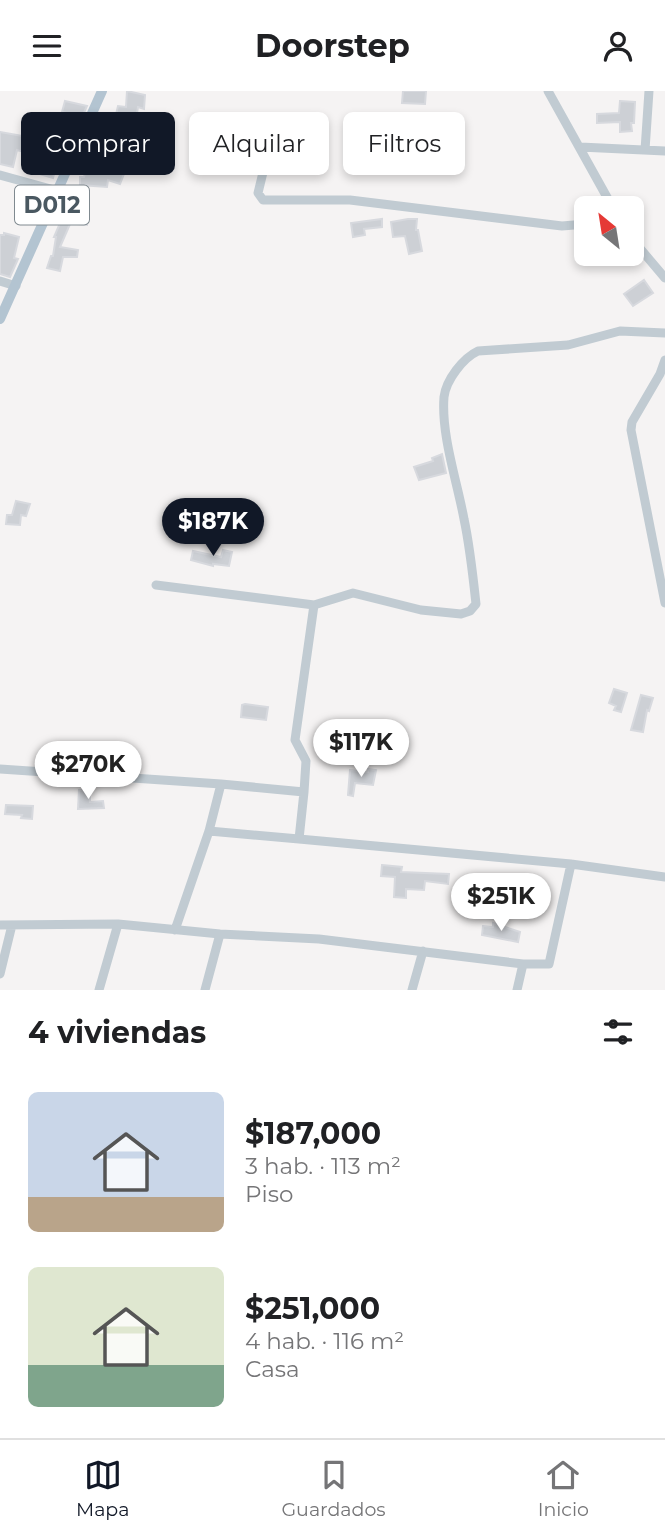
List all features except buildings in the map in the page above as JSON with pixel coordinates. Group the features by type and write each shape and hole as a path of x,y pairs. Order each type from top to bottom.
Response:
{"main road":[{"name":"D012","path":"0,319 100,91"}],"street":[{"path":"548,91 607,196"},
{"path":"645,150 649,91"},
{"path":"580,147 665,151"},
{"path":"0,174 58,191"},
{"path":"262,175 258,193 263,200 350,200 562,226 574,225"},
{"path":"644,253 665,278"},
{"path":"0,281 16,286"},
{"path":"156,585 314,604 353,593 382,603 434,612 461,614 470,611 476,604 464,519 446,427 444,395 459,368 478,351 568,345 620,331 665,333"},
{"path":"665,361 660,375 632,422 631,430 665,603"},
{"path":"299,839 306,761 295,740 314,604"},
{"path":"0,769 304,792"},
{"path":"175,930 209,831 221,784"},
{"path":"209,831 571,864 665,877"},
{"path":"0,925 118,924 219,934 319,939 523,964 549,964 571,864"},
{"path":"99,990 118,924"},
{"path":"0,974 12,925"},
{"path":"205,990 219,934"},
{"path":"412,990 423,951"},
{"path":"517,990 523,964"}]}
